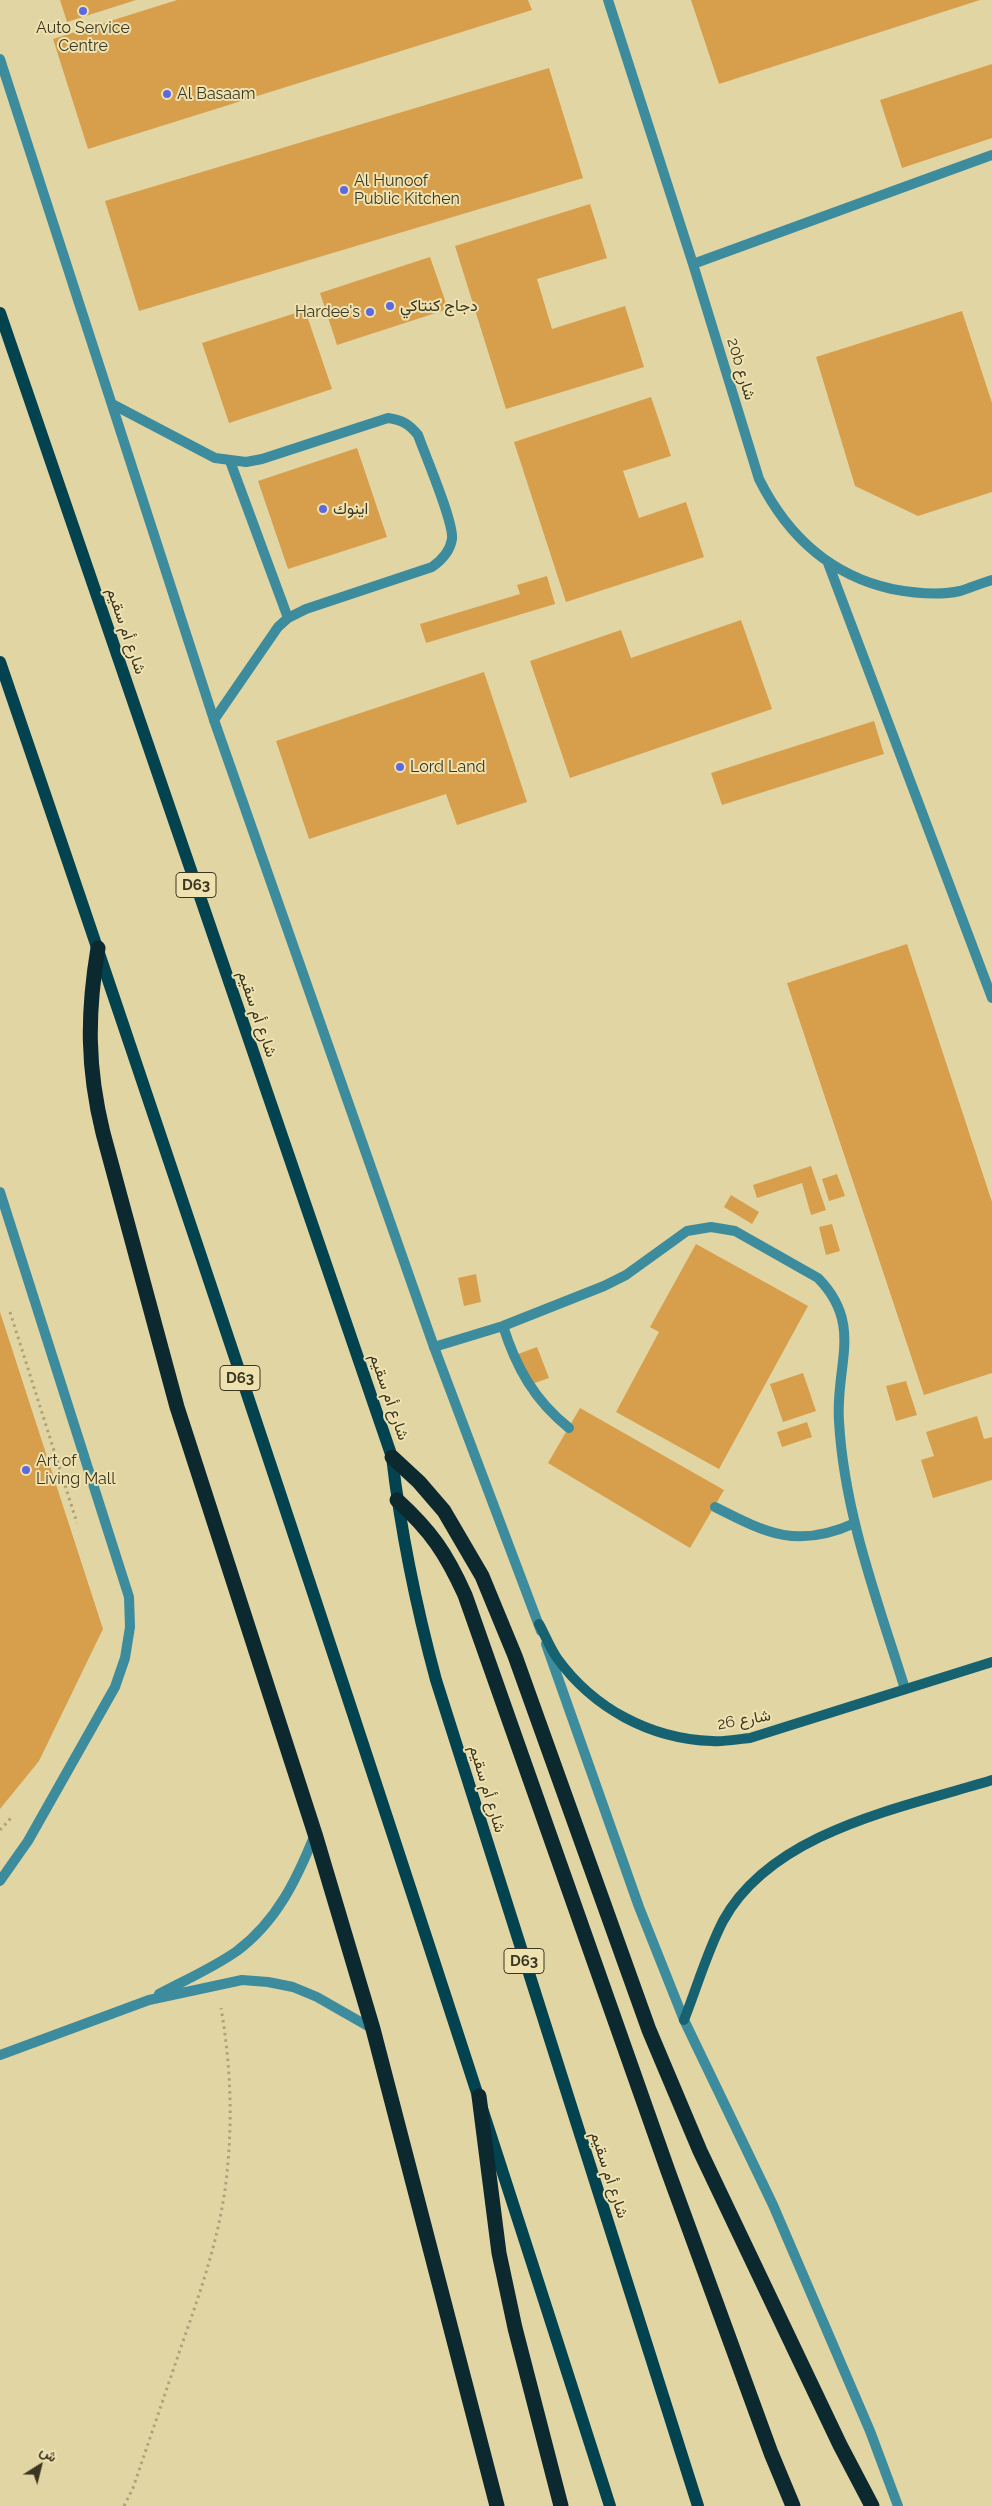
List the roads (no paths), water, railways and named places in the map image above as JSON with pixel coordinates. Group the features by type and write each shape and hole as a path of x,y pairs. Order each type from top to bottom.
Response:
{"highway":[{"path":"98,948 89,1013 89,1060 94,1097 102,1133 177,1407 315,1834 373,2029 497,2506"},
{"path":"392,1458 419,1482 444,1510 482,1576 515,1656 649,2030 700,2151 840,2445 872,2506"},
{"path":"397,1500 419,1520 438,1542 465,1595 665,2161 771,2453 793,2506"},
{"path":"479,2096 499,2254 517,2337 561,2506"}],"main road":[{"name":"شارع أم سقيم","path":"0,313 392,1458 397,1500 415,1603 436,1680 698,2506"},
{"name":"D63","path":"0,662 98,948 479,2096 610,2506"},
{"name":"شارع 26","path":"539,1624 557,1657 580,1686 609,1709 642,1727 677,1738 713,1741 750,1738 992,1662"},
{"path":"684,2020 723,1921 750,1884 767,1869 800,1848 844,1828 992,1780"}],"street":[{"name":"20b شارع","path":"608,0 694,264 759,479 772,504 806,547 852,577 905,592 932,594 960,591 992,580"},
{"path":"0,59 214,720 434,1346 539,1624 629,1879 684,2020 773,2205 870,2431 898,2506"},
{"path":"694,264 992,155"},
{"path":"112,404 216,458 246,462 262,460 388,418 400,420 411,426 418,435 452,530 448,552 442,560 432,567 306,609 288,618 269,638 214,720"},
{"path":"230,461 288,618"},
{"path":"828,563 992,998"},
{"path":"0,1192 126,1589 130,1627 125,1658 115,1687 28,1841 0,1881"},
{"path":"434,1346 503,1326 604,1286 626,1275 687,1231 711,1226 735,1231 757,1241 818,1278 829,1289 842,1315 845,1345 840,1383 839,1422 855,1523 905,1689"},
{"path":"503,1326 523,1377 538,1398 569,1428"},
{"path":"715,1507 774,1534 793,1537 813,1537 832,1533 855,1523"},
{"path":"0,2055 149,2000 236,1952 256,1935 288,1895 300,1872 315,1834"},
{"path":"149,2000 242,1980 268,1982 293,1987 317,1996 373,2029"}],"place":[{"name":"Auto Service Centre","path":"83,11"},
{"name":"Al Basaam","path":"167,94"},
{"name":"Al Hunoof Public Kitchen","path":"344,190"},
{"name":"دجاج كنتاكي","path":"390,306"},
{"name":"Hardee's","path":"370,312"},
{"name":"اينوك","path":"323,509"},
{"name":"Lord Land","path":"400,767"},
{"name":"Art of Living Mall","path":"26,1470"}]}
